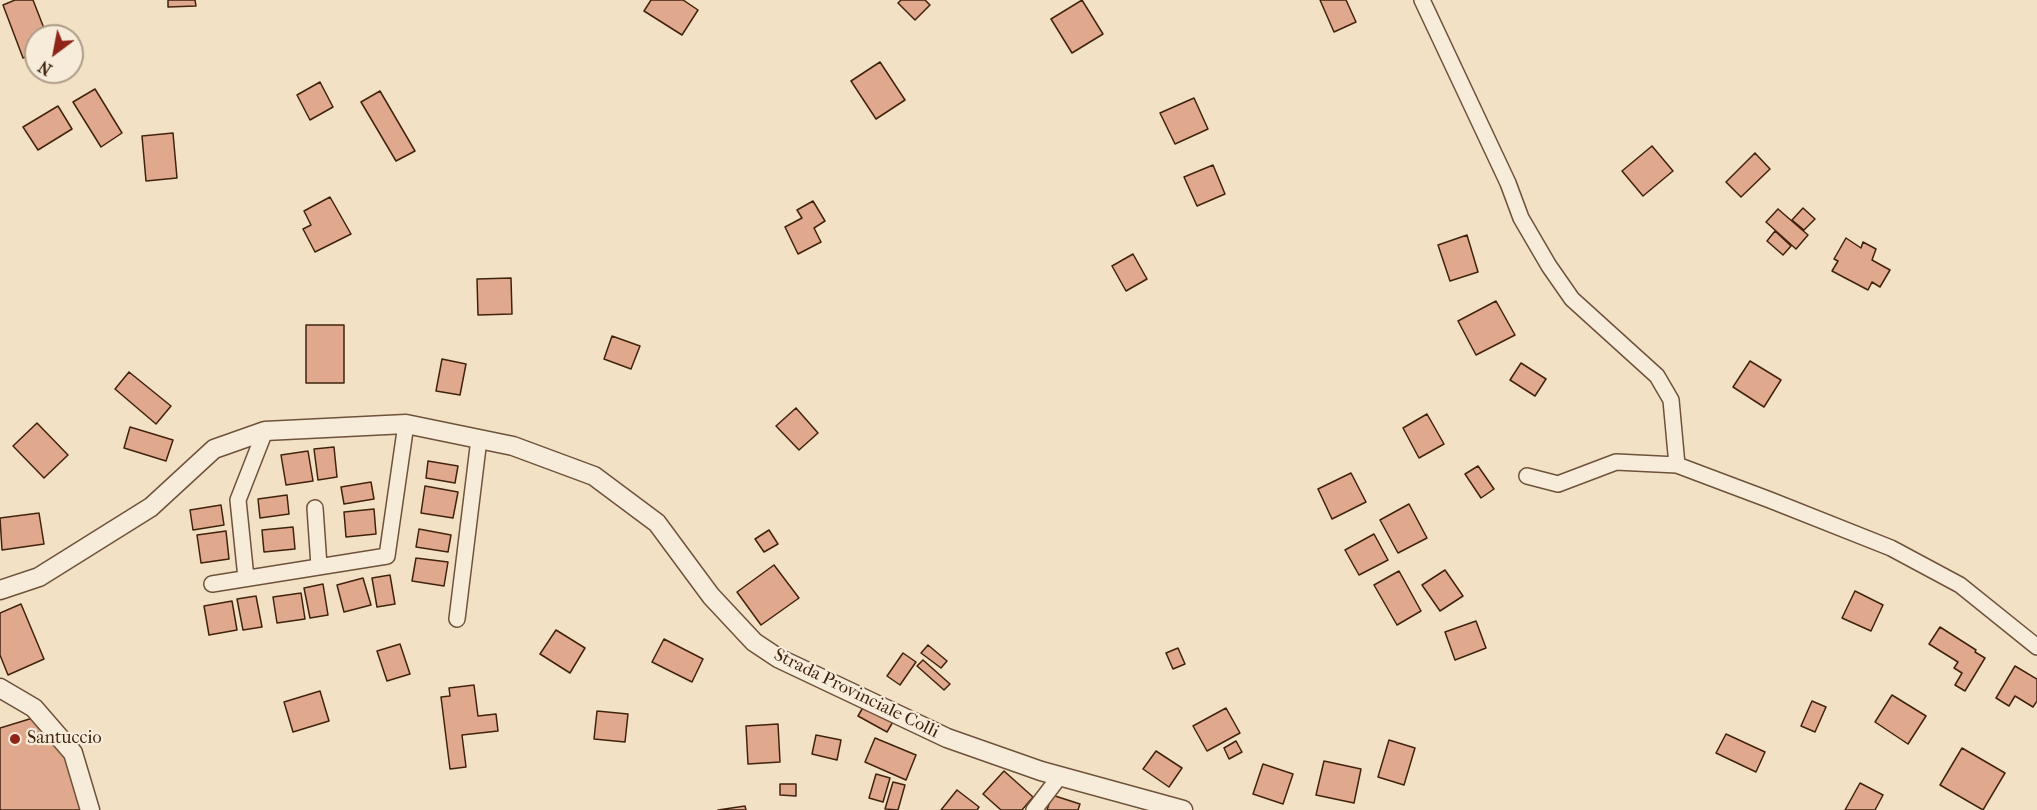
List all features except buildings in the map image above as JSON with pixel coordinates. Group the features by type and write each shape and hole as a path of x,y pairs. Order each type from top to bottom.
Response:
{"street":[{"path":"1422,0 1508,183 1521,218 1549,266 1572,299 1657,376 1671,400 1677,465"},
{"path":"212,584 387,556 406,424"},
{"name":"Strada Provinciale Colli","path":"0,590 39,577 151,507 214,449 265,431 406,424 513,446 594,476 657,523 711,596 754,642 778,658 947,738 1060,776 1183,810"},
{"path":"246,578 238,500 265,431"},
{"path":"457,619 479,439"},
{"path":"1527,476 1558,484 1616,462 1677,465 1891,548 1960,585 2037,647"},
{"path":"315,508 319,566"},
{"path":"0,688 34,708 73,753 90,810"},
{"path":"1034,810 1060,776"}],"place":[{"name":"Santuccio","path":"15,739"}]}
